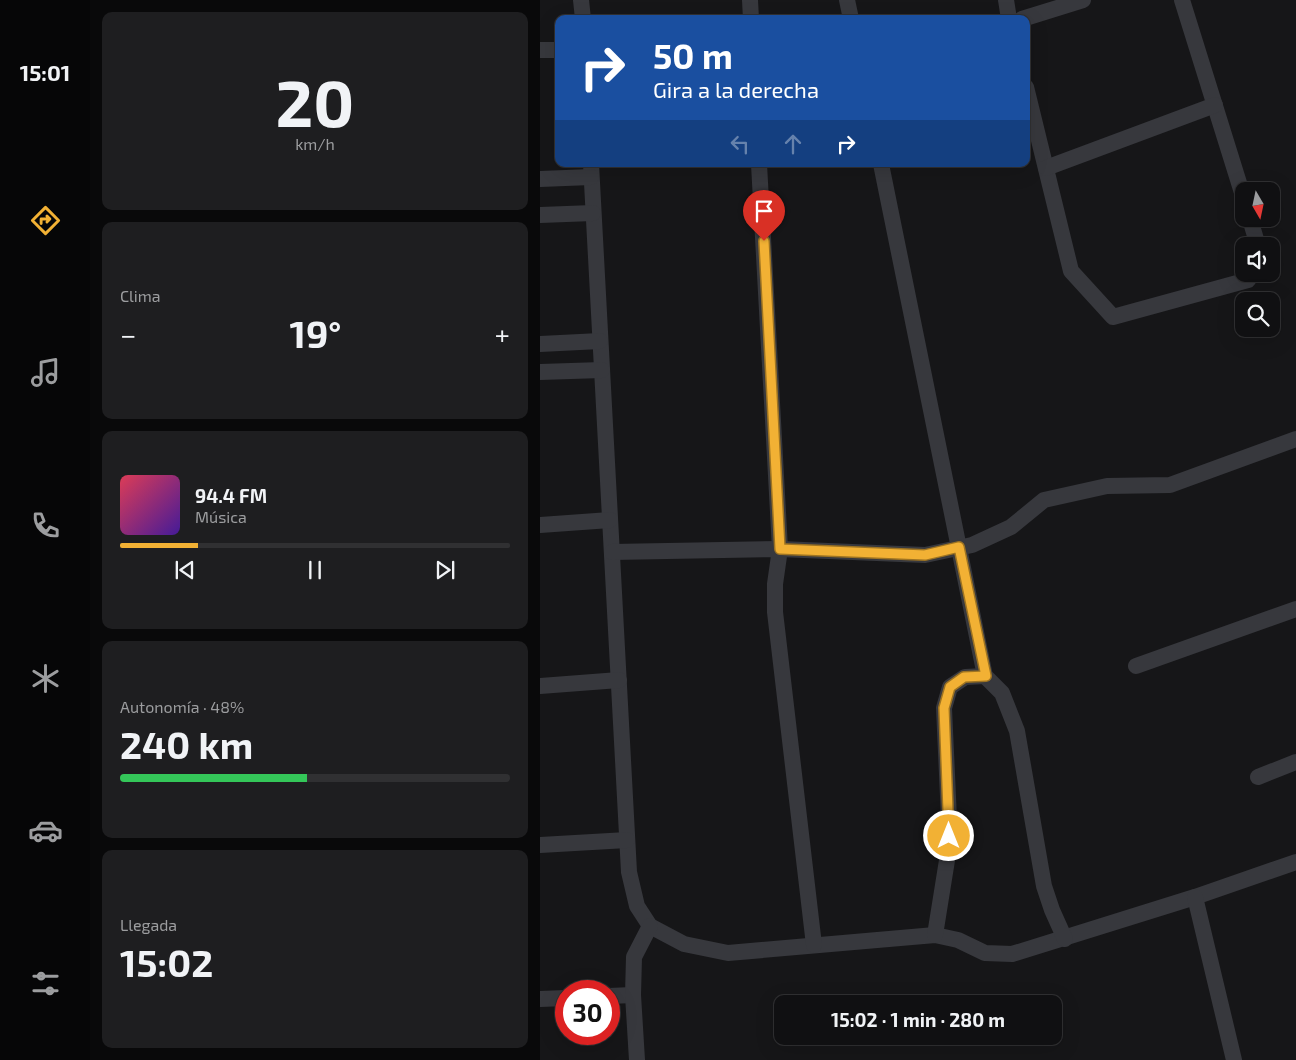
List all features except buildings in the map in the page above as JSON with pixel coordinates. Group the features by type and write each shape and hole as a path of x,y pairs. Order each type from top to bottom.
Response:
{"street":[{"path":"582,0 582,15"},
{"path":"750,0 751,15"},
{"path":"847,0 850,15"},
{"path":"1006,0 1008,15"},
{"path":"1030,17 1083,0"},
{"path":"1182,0 1239,182"},
{"path":"540,50 555,50"},
{"path":"1030,104 1071,271 1113,317 1241,282"},
{"path":"1046,168 1215,105"},
{"path":"759,167 780,549 774,612 814,945"},
{"path":"882,167 986,676 1002,693 1017,731 1044,886 1052,910 1065,938"},
{"path":"540,179 591,170 629,872 637,906 650,926 684,944 728,953 935,934 958,940 985,953 1012,954 1195,897 1296,862"},
{"path":"540,215 593,213"},
{"path":"540,344 600,341"},
{"path":"540,372 602,370"},
{"path":"612,552 780,549 925,555 972,545 1011,527 1044,500 1106,486 1170,485 1296,438"},
{"path":"540,525 610,520"},
{"path":"1136,666 1296,609"},
{"path":"935,934 948,854 949,819 944,708 950,687 964,677 986,676"},
{"path":"540,686 618,680"},
{"path":"1258,777 1296,762"},
{"path":"540,845 627,840"},
{"path":"1195,897 1234,1060"},
{"path":"637,1060 633,995 634,957 650,926"},
{"path":"620,996 633,995"},
{"path":"540,999 555,998"}],"route":[{"path":"764,241 780,549 925,555 959,547 986,676 964,677 950,687 944,708 949,836"}]}
